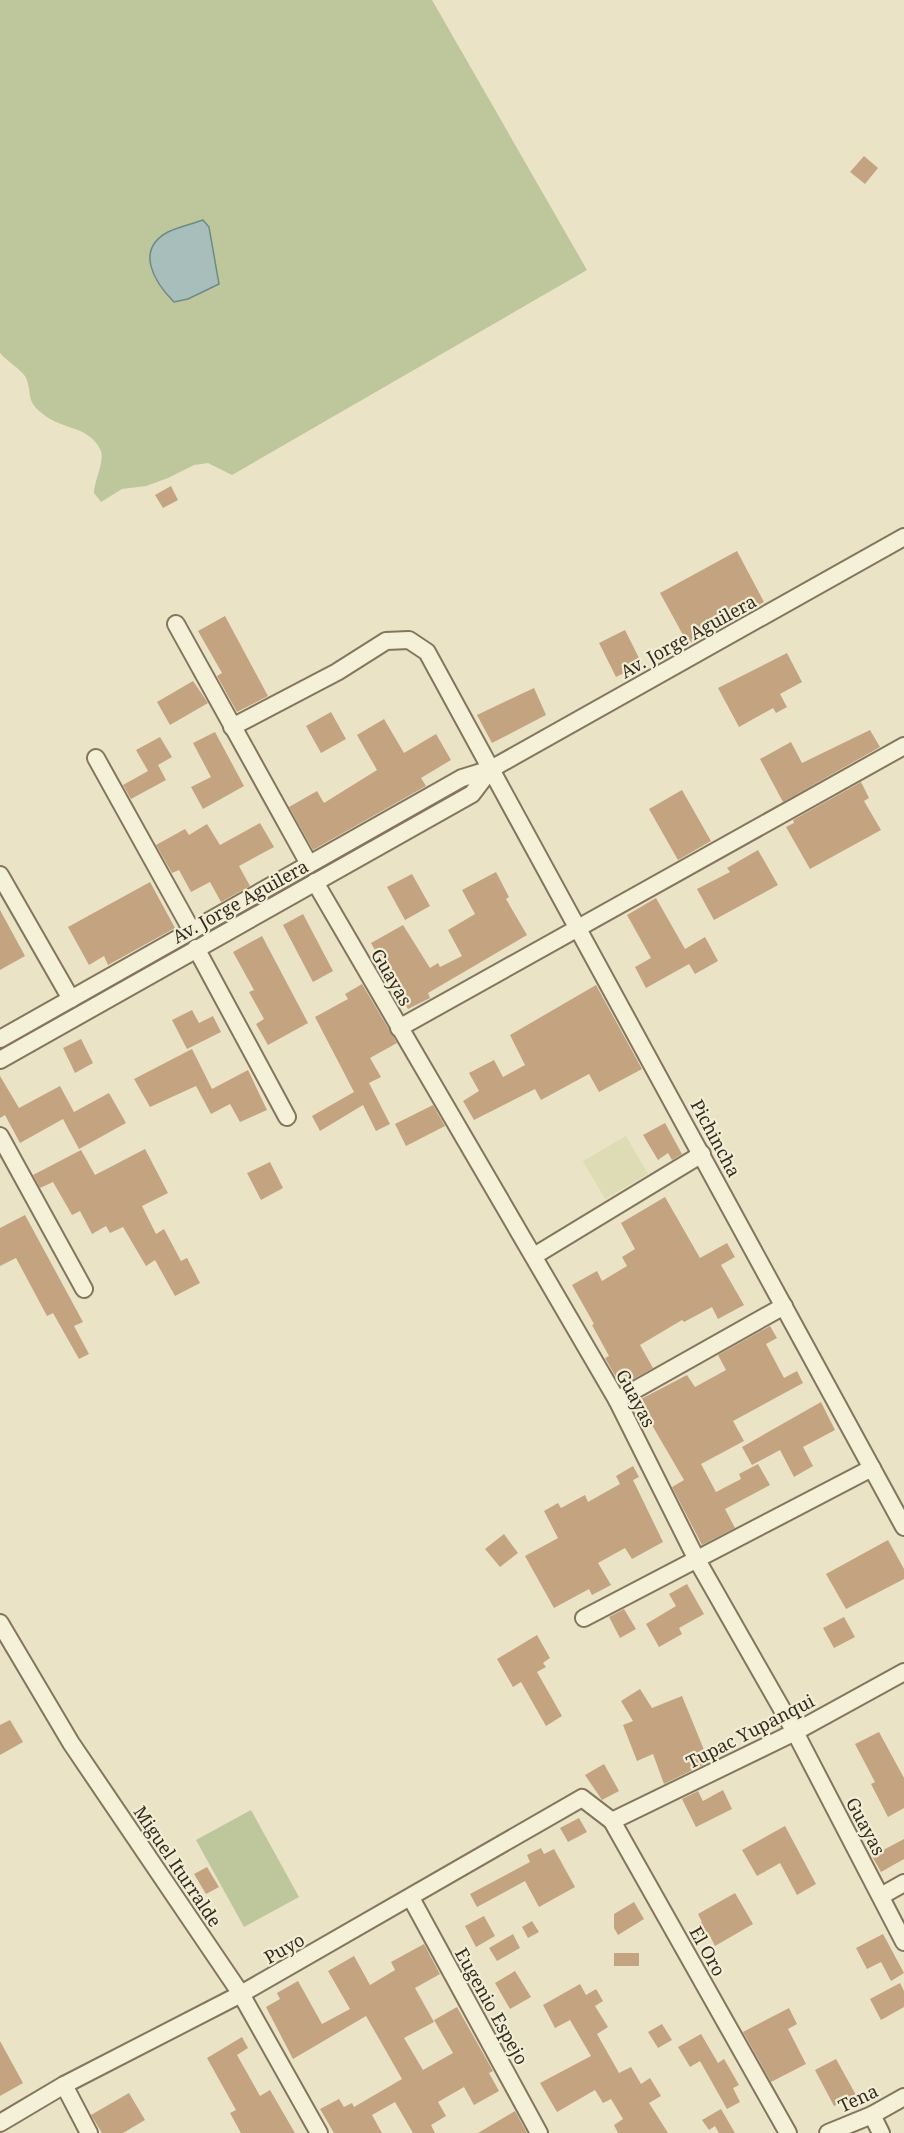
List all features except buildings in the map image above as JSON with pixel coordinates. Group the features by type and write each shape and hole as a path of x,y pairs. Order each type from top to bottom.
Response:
{"street":[{"name":"Av. Jorge Aguilera","path":"0,1039 462,778 491,769 904,537"},
{"path":"176,624 309,864"},
{"name":"Pichincha","path":"232,727 337,672 379,645 402,639 416,643 427,652 904,1527"},
{"path":"399,1028 580,929 904,746"},
{"path":"96,758 192,931"},
{"name":"Av. Jorge Aguilera","path":"0,1060 472,794 491,769"},
{"path":"0,874 71,999"},
{"name":"Guayas","path":"315,882 617,1400 698,1560 795,1732 904,1942"},
{"path":"196,948 287,1117"},
{"path":"0,1136 84,1289"},
{"path":"534,1256 702,1154"},
{"path":"617,1400 784,1306"},
{"path":"584,1618 872,1468"},
{"name":"Miguel Iturralde","path":"0,1623 71,1743 242,1994 318,2133"},
{"name":"Tupac Yupanqui","path":"612,1821 795,1732 904,1672"},
{"name":"Puyo","path":"0,2123 64,2085 242,1994 582,1798"},
{"name":"El Oro","path":"582,1798 612,1821 788,2133"},
{"path":"880,1896 904,1883"},
{"name":"Eugenio Espejo","path":"411,1898 539,2133"},
{"path":"64,2085 89,2133"},
{"name":"Tena","path":"828,2133 872,2115 904,2097"},
{"path":"872,2115 881,2133"}],"shaded area":[{"path":"626,1136 648,1174 605,1199 583,1161"}],"green space":[{"path":"0,0 432,0 587,270 232,475 208,463 194,465 146,486 122,489 101,502 94,493 102,459 95,441 81,432 50,419 37,409 32,401 25,375 0,353","holes":["209,227 219,284 188,299 174,302"]},
{"path":"251,1810 299,1897 244,1927 196,1840"}],"water":[{"path":"203,220 209,227 219,284 188,299 174,302 160,286 151,267 152,248 158,239 168,232"}]}
